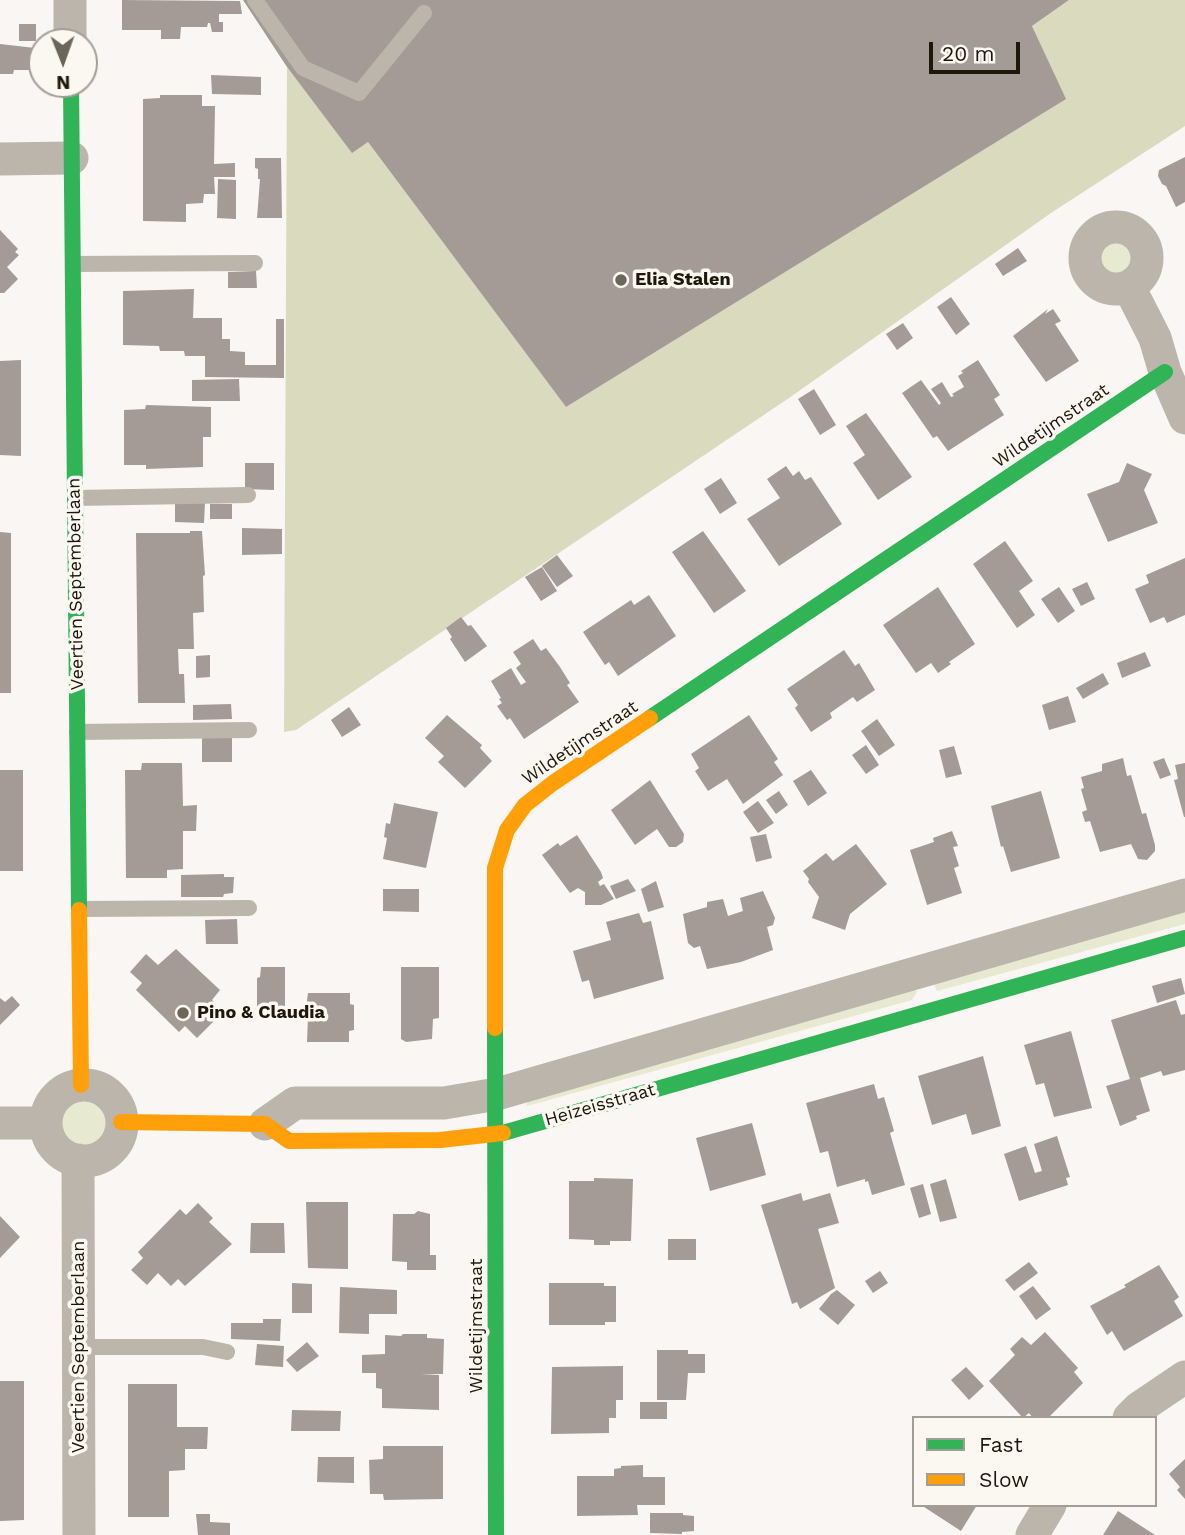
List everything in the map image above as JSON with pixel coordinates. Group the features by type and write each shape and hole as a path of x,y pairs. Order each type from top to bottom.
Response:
{"street":[{"path":"70,0 70,28"},
{"name":"Veertien Septemberlaan","path":"71,98 81,1084"},
{"path":"0,159 72,158"},
{"path":"1129,287 1155,338 1165,372 1185,418"},
{"name":"Wildetijmstraat","path":"496,1535 495,868 507,830 525,805 554,783 1165,372"},
{"path":"265,1124 295,1103 444,1103 497,1094 1185,895"},
{"name":"Heizeisstraat","path":"121,1122 265,1124 289,1140 440,1140 496,1135 1185,938"},
{"path":"920,973 932,1010"},
{"path":"81,1084 97,1087 108,1093 117,1105 121,1122 118,1138 112,1148 100,1157 78,1160 62,1154 50,1141 46,1123 48,1109 55,1098 66,1089 81,1084"},
{"path":"0,1124 46,1123"},
{"name":"Veertien Septemberlaan","path":"78,1160 79,1535"},
{"path":"1131,1416 1185,1377"},
{"path":"1032,1535 1049,1507"}],"lane":[{"path":"255,0 303,68 359,93 424,13"},
{"path":"73,264 255,263"},
{"path":"75,498 248,495"},
{"path":"77,732 249,730"},
{"path":"79,909 249,908"},
{"path":"79,1347 203,1347 227,1352"}],"green space":[{"path":"1069,0 1185,0 1185,126 1051,213 789,398 296,730 284,732 287,67 352,152 368,142 566,407 1065,99 1032,26"},
{"path":"1115,238 1128,243 1133,256 1128,269 1115,274 1102,269 1097,256 1102,243"},
{"path":"1185,904 1185,924 937,991 934,985 934,980"},
{"path":"913,987 917,992 912,1000 527,1106 526,1098"},
{"path":"82,1097 100,1104 107,1122 100,1140 82,1147 64,1140 57,1122 64,1104"}],"building":[{"path":"122,0 240,1 242,14 219,14 219,22 223,22 223,32 212,32 208,23 207,27 181,27 180,39 161,39 161,30 122,30"},
{"name":"Elia Stalen","path":"243,0 1069,0 1032,26 1066,99 566,407 368,142 352,153 287,67"},
{"path":"19,24 36,24 36,28 28,28 28,41 19,41"},
{"path":"0,44 28,47 28,70 0,74"},
{"path":"211,75 261,77 261,95 212,94"},
{"path":"160,95 202,95 202,106 215,106 214,164 235,163 235,177 214,177 215,194 204,194 203,203 186,204 186,222 143,221 143,99 160,98"},
{"path":"1185,157 1185,202 1176,207 1158,176 1159,170"},
{"path":"255,158 281,158 282,218 257,218 260,179 258,169 255,168"},
{"path":"218,179 236,180 236,219 217,218"},
{"path":"0,230 18,249 15,252 19,255 7,267 18,279 4,293 0,293"},
{"path":"1018,248 1027,261 1003,276 995,264"},
{"path":"256,271 257,288 228,288 228,272"},
{"path":"194,289 193,318 222,318 222,339 230,339 230,351 245,352 245,365 276,365 276,319 284,319 284,378 205,377 205,356 185,356 184,351 160,351 159,346 123,345 123,291"},
{"path":"951,297 970,324 956,335 937,307"},
{"path":"1048,309 1045,314 1053,309 1061,321 1055,324 1079,361 1046,382 1013,336"},
{"path":"903,323 913,338 897,350 886,334"},
{"path":"21,360 21,456 0,455 0,361"},
{"path":"978,360 1000,395 994,399 1004,415 948,451 937,436 933,438 902,393 921,380 939,405 941,403 931,389 942,382 951,397 954,396 952,394 964,387 958,376 963,373 961,371"},
{"path":"239,379 240,401 192,401 192,380"},
{"path":"814,389 836,425 820,435 798,399"},
{"path":"146,405 211,407 211,437 203,437 203,467 146,469 146,465 124,465 124,410 145,409"},
{"path":"866,413 912,477 878,500 853,463 865,455 846,426"},
{"path":"245,463 274,463 274,490 245,489"},
{"path":"1127,463 1152,474 1144,490 1158,523 1108,542 1087,494 1119,482"},
{"path":"786,466 793,476 799,471 805,480 811,477 842,524 779,566 747,519 780,498 767,479"},
{"path":"721,478 737,503 720,514 704,489"},
{"path":"175,502 205,502 204,523 175,522"},
{"path":"210,504 232,504 232,519 210,519"},
{"path":"242,528 282,529 282,554 242,555"},
{"path":"202,531 204,612 193,613 194,649 178,649 179,674 184,674 185,703 138,703 136,533"},
{"path":"703,531 746,591 714,613 672,552"},
{"path":"0,532 11,533 11,693 0,693"},
{"path":"1005,541 1033,581 1019,591 1035,615 1017,628 973,564"},
{"path":"557,555 573,576 557,587 542,566"},
{"path":"1185,558 1185,615 1167,623 1164,617 1150,623 1135,589 1149,583 1146,575"},
{"path":"542,567 557,591 541,601 525,577"},
{"path":"1087,582 1095,599 1081,606 1072,589"},
{"path":"938,587 975,644 938,673 931,663 916,673 883,625"},
{"path":"1059,587 1075,611 1058,623 1041,599"},
{"path":"649,595 676,636 618,676 609,662 605,665 583,632 631,600 634,605"},
{"path":"461,617 468,626 471,625 487,646 465,662 446,628"},
{"path":"533,639 541,651 546,648 560,667 570,683 567,685 579,702 524,739 510,718 507,720 497,706 502,703 499,699 501,698 491,681 511,668 521,685 526,682 516,668 521,664 513,652"},
{"path":"844,650 855,666 859,663 875,690 857,702 853,697 830,713 832,718 811,732 795,708 798,705 787,689"},
{"path":"1145,652 1151,666 1122,678 1117,663"},
{"path":"210,655 210,677 196,678 196,656"},
{"path":"1103,673 1109,684 1083,699 1076,688"},
{"path":"1068,696 1076,722 1049,730 1042,705"},
{"path":"231,704 232,719 193,720 193,705"},
{"path":"349,707 361,725 342,737 331,720"},
{"path":"447,715 482,745 480,748 492,761 465,788 438,762 444,756 425,738"},
{"path":"749,715 778,759 774,762 783,775 743,804 727,779 708,791 695,771 699,768 691,754"},
{"path":"877,719 895,745 879,756 861,731"},
{"path":"232,735 232,762 202,762 202,736"},
{"path":"866,745 879,765 866,774 852,755"},
{"path":"954,746 962,774 946,778 939,750"},
{"path":"1123,758 1127,776 1131,775 1142,814 1146,813 1155,845 1155,851 1147,860 1138,859 1131,844 1100,852 1090,821 1085,822 1082,812 1087,810 1081,789 1084,788 1081,777 1102,771 1102,764"},
{"path":"1164,758 1171,775 1160,779 1153,762"},
{"path":"142,763 182,763 183,806 197,805 196,831 183,831 183,869 167,870 167,878 126,878 125,770 141,770"},
{"path":"1185,763 1184,817 1174,780 1178,779 1175,765"},
{"path":"0,770 23,770 23,871 0,871"},
{"path":"811,770 827,793 808,806 793,781"},
{"path":"650,780 684,834 683,842 676,847 669,847 657,829 635,845 611,810"},
{"path":"779,791 788,805 776,814 766,800"},
{"path":"1041,791 1060,858 1011,872 1003,846 1001,847 991,806"},
{"path":"758,801 774,823 758,833 743,812"},
{"path":"394,803 438,812 426,868 383,859 387,838 384,837 386,823 390,824"},
{"path":"952,831 958,846 953,847 959,866 954,868 962,893 927,905 910,850 934,842 933,838"},
{"path":"766,834 772,858 756,862 750,837"},
{"path":"577,835 601,872 603,878 598,882 600,886 604,884 614,899 601,905 585,905 585,892 578,888 570,893 542,855 558,843 560,846"},
{"path":"856,844 887,884 850,914 845,930 812,918 819,897 803,871 826,853 833,861"},
{"path":"224,874 224,877 234,877 233,893 224,894 223,897 181,897 181,875"},
{"path":"628,879 636,891 616,899 610,886"},
{"path":"656,881 664,907 648,912 641,889"},
{"path":"383,889 419,889 419,912 383,911"},
{"path":"763,891 775,918 773,925 767,927 773,950 741,962 707,969 700,946 694,948 688,943 683,914 707,907 707,902 723,899 728,916 743,911 740,898"},
{"path":"639,913 643,923 651,921 664,979 594,999 589,980 582,982 573,951 611,940 606,922"},
{"path":"237,919 238,944 206,944 205,920"},
{"path":"176,949 220,990 212,1000 222,1013 197,1038 185,1026 179,1032 136,990 142,983 130,972 146,954 158,965"},
{"path":"261,967 285,967 285,1009 257,1009 257,978 260,977"},
{"path":"401,967 439,967 439,1018 433,1019 432,1039 406,1042 401,1039"},
{"path":"1181,978 1185,994 1157,1003 1152,986"},
{"path":"308,993 350,993 350,1004 354,1005 354,1030 349,1031 349,1042 307,1042 308,1016 305,1016"},
{"path":"12,996 20,1005 0,1025 0,998 5,1002"},
{"path":"1176,1000 1181,1015 1185,1014 1185,1070 1163,1076 1161,1071 1140,1078 1150,1111 1120,1126 1106,1086 1130,1079 1111,1020"},
{"path":"1071,1031 1092,1108 1054,1117 1044,1083 1036,1085 1024,1045"},
{"path":"983,1056 1001,1126 972,1135 966,1114 932,1125 918,1076"},
{"path":"874,1084 878,1099 884,1097 894,1131 890,1133 905,1185 872,1195 865,1179 837,1187 828,1151 820,1153 806,1103"},
{"path":"752,1123 766,1175 710,1191 696,1138"},
{"path":"1057,1136 1070,1177 1066,1178 1068,1185 1019,1201 1004,1154 1026,1146 1035,1173 1042,1171 1034,1144"},
{"path":"594,1178 633,1179 631,1241 610,1241 610,1245 594,1245 594,1240 569,1239 569,1181 594,1181"},
{"path":"946,1179 957,1218 940,1222 930,1184"},
{"path":"923,1184 931,1214 919,1218 910,1188"},
{"path":"801,1193 803,1201 830,1193 839,1223 818,1229 835,1288 800,1309 797,1302 792,1304 761,1205"},
{"path":"306,1202 348,1202 348,1269 308,1268"},
{"path":"198,1203 213,1218 209,1222 232,1244 185,1286 178,1279 171,1286 158,1273 147,1285 131,1270 143,1258 138,1252 180,1209 186,1215"},
{"path":"418,1211 430,1214 430,1255 436,1255 436,1270 407,1270 407,1262 392,1261 393,1214 414,1214"},
{"path":"0,1216 20,1237 0,1258"},
{"path":"251,1223 284,1223 285,1253 250,1253"},
{"path":"668,1239 696,1239 696,1260 668,1260"},
{"path":"1029,1262 1038,1273 1014,1291 1005,1280"},
{"path":"1159,1265 1179,1297 1174,1301 1183,1316 1124,1351 1112,1331 1107,1335 1090,1306"},
{"path":"880,1271 888,1283 873,1293 865,1281"},
{"path":"292,1283 312,1284 312,1313 292,1313"},
{"path":"549,1283 604,1283 604,1286 616,1286 616,1322 605,1322 605,1325 549,1325"},
{"path":"1033,1286 1051,1309 1036,1320 1019,1296"},
{"path":"340,1287 397,1290 397,1314 369,1314 369,1334 339,1333"},
{"path":"837,1290 855,1305 838,1325 819,1309"},
{"path":"263,1319 281,1319 280,1341 231,1339 231,1323 263,1323"},
{"path":"1045,1332 1078,1368 1074,1372 1083,1383 1050,1416 1031,1416 1029,1413 1021,1416 989,1381 1015,1355 1010,1349 1022,1337 1031,1345"},
{"path":"427,1334 427,1338 444,1339 443,1374 421,1374 439,1375 439,1410 382,1408 382,1389 376,1388 376,1373 362,1373 362,1355 385,1354 385,1335"},
{"path":"307,1342 319,1356 297,1372 286,1360"},
{"path":"257,1344 284,1346 283,1367 255,1365"},
{"path":"657,1350 688,1350 688,1354 705,1354 705,1373 688,1373 686,1400 657,1400"},
{"path":"623,1366 623,1400 616,1400 616,1418 609,1418 609,1433 551,1434 552,1367"},
{"path":"966,1367 984,1386 969,1400 951,1380"},
{"path":"0,1381 24,1381 24,1520 0,1521"},
{"path":"128,1384 177,1384 177,1427 208,1427 207,1449 185,1449 185,1470 169,1471 169,1517 128,1517"},
{"path":"640,1402 667,1402 667,1419 640,1419"},
{"path":"292,1410 341,1411 340,1431 291,1431"},
{"path":"383,1446 443,1446 443,1499 384,1500 383,1494 370,1494 369,1460 383,1459"},
{"path":"318,1457 354,1457 354,1483 317,1482"},
{"path":"1185,1459 1185,1499 1177,1490 1180,1487 1169,1474"},
{"path":"643,1465 643,1477 665,1477 665,1505 637,1505 638,1515 577,1516 577,1476 614,1476 614,1469 621,1466"},
{"path":"924,1507 976,1507 961,1531"},
{"path":"1118,1511 1155,1535 1103,1535"},
{"path":"650,1513 683,1513 694,1516 694,1531 682,1534 650,1533"},
{"path":"196,1514 210,1514 210,1522 230,1523 230,1535 198,1535"}],"traffic: fast":[{"path":"71,98 79,910"},
{"path":"650,718 1165,372"},
{"path":"503,1133 1185,938"},
{"path":"495,1028 496,1535"}],"traffic: slow":[{"path":"495,1028 495,868 507,830 525,805 553,783 650,718"},
{"path":"79,910 81,1085"},
{"path":"121,1122 265,1124 289,1141 440,1140 503,1133"}],"place":[{"name":"Elia Stalen","path":"621,280"},
{"name":"Pino & Claudia","path":"183,1013"}]}
